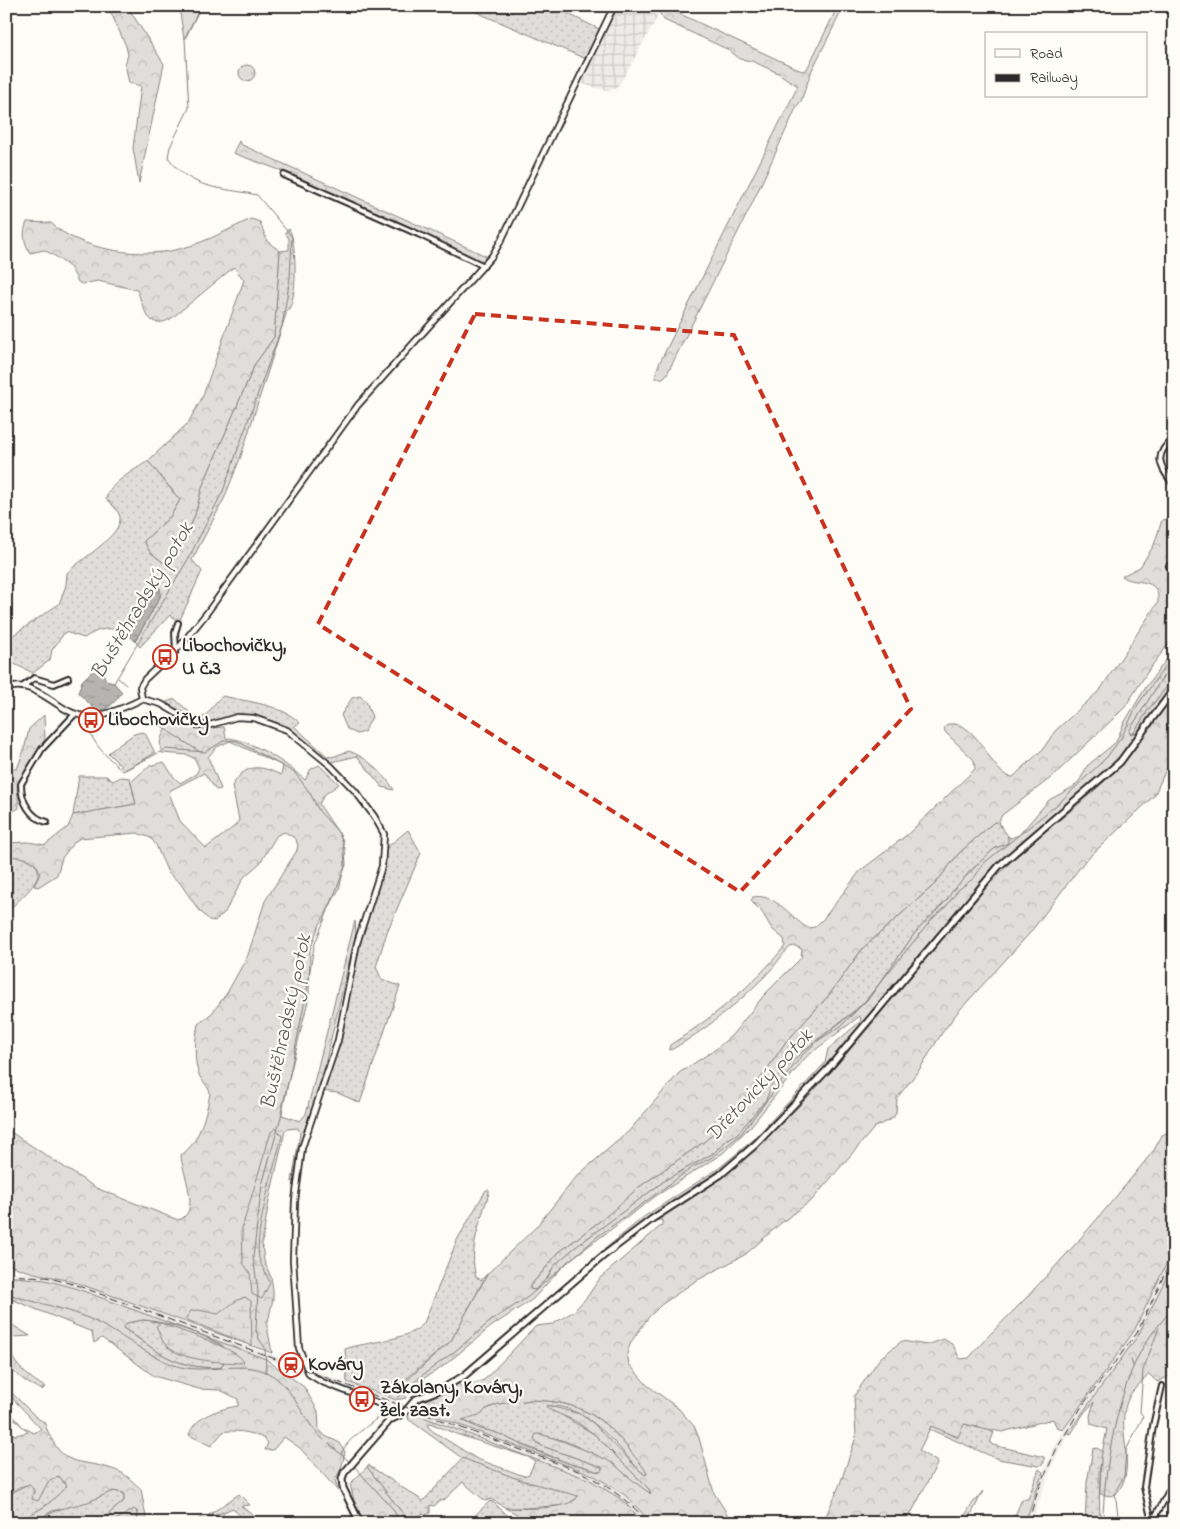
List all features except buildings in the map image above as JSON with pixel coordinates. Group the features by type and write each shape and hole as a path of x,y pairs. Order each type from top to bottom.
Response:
{"main road":[{"path":"360,1523 343,1488 342,1479 349,1467 395,1416 404,1413 416,1399 444,1388 465,1375 603,1256 652,1219 720,1175 756,1144 828,1070 999,866 1120,762 1174,689"}],"street":[{"path":"142,699 140,692 142,683 176,651 206,614 358,405 390,366 484,266 502,239 614,6"},
{"path":"284,175 418,234 484,266"},
{"path":"1173,484 1160,467 1162,448 1174,438"},
{"path":"176,651 175,633 178,623"},
{"path":"22,687 34,678 54,684 68,678"},
{"path":"6,689 22,687 44,695 75,714 83,716 101,714 142,699 167,707 197,725 210,725 237,717 254,718 287,730 331,766 355,791 374,816 384,834 385,849 382,866 357,943 338,1040 302,1148 294,1200 293,1260 297,1332 302,1359 307,1371 322,1382 380,1404 395,1416"},
{"path":"48,822 39,819 29,811 22,794 21,784 43,747 75,714"},
{"path":"1152,1522 1144,1487 1152,1426 1162,1386"},
{"path":"1152,1522 1174,1481"}],"highlighted area":[{"path":"475,314 734,335 911,709 740,892 318,624"}],"shaded area":[{"path":"617,6 637,6 658,16 617,87 609,91 582,84"},
{"path":"1174,1248 1174,1261 1147,1322 1132,1347 1074,1424 1053,1463 1031,1523 1025,1523 1035,1492 1053,1449 1080,1405 1134,1331"},
{"path":"6,1272 46,1274 77,1283 579,1469 604,1481 625,1495 652,1523 645,1523 611,1492 577,1474 75,1288 45,1280 6,1278"}],"green space":[{"path":"108,6 127,6 164,64 139,183 133,148 141,86 129,83 125,64 128,55 126,46"},
{"path":"179,6 201,6 184,39"},
{"path":"462,6 552,6 599,29 586,59"},
{"path":"655,6 663,6 802,71 807,69 838,6 844,6 812,70 801,101 751,206 667,374 663,378 655,378 658,366 798,86 778,73 752,61 740,59 729,50 664,20"},
{"path":"247,65 255,73 247,81 239,73"},
{"path":"239,141 240,144 486,256 481,262 293,175 233,153"},
{"path":"251,219 260,222 267,241 280,251 274,337 255,364 202,487 195,515 182,545 168,566 150,552 144,541 170,517 180,500 148,461 188,423 202,398 244,280 234,267 172,318 164,322 157,322 148,316 137,290 98,281 82,284 78,282 71,268 55,256 44,250 30,253 24,238 25,226 27,222 51,223 62,232 91,245 124,252 156,253 191,246"},
{"path":"289,229 292,236 295,258 295,285 291,306 287,311 241,456 224,499 192,560 202,571 179,622 170,615 140,647 135,641 160,597 160,588 157,587 137,617 119,627 121,631 102,630 84,638 65,632 52,650 50,660 33,673 6,660 6,640 59,604 66,585 67,573 115,532 120,517 116,509 106,499 108,493 123,477 148,461 180,500 170,517 144,541 150,552 168,566 182,545 195,515 202,487 255,364 274,337 280,251 289,250 289,239 285,232"},
{"path":"1174,516 1174,637 1150,668 1125,707 1052,777 1002,815 999,821 1001,827 997,822 994,822 959,853 935,884 863,948 829,995 785,1043 761,1078 722,1125 705,1141 639,1187 609,1214 559,1252 530,1286 530,1289 535,1290 548,1277 554,1266 573,1249 667,1179 714,1153 727,1140 738,1133 766,1100 772,1084 783,1071 802,1052 858,1009 870,997 915,933 947,900 953,890 994,849 1008,843 1008,836 1011,838 1019,835 1049,800 1073,787 1080,780 1087,766 1116,742 1124,723 1146,687 1174,649 1174,659 1129,731 1130,734 1134,733 1148,710 1174,678 1174,684 1118,760 1019,845 995,869 918,955 825,1068 754,1142 732,1161 589,1262 645,1216 719,1168 753,1140 825,1063 828,1049 861,1021 860,1016 806,1057 751,1126 723,1153 656,1196 567,1262 533,1299 492,1326 441,1368 412,1385 404,1394 406,1398 396,1400 388,1397 451,1341 488,1273 536,1227 577,1176 629,1131 679,1073 716,1049 732,1035 765,994 801,958 802,949 795,946 790,947 766,975 741,999 695,1035 671,1050 669,1049 670,1045 701,1024 746,988 785,946 784,939 772,929 762,912 751,901 753,897 767,898 774,901 803,925 808,928 815,927 860,871 908,834 975,769 974,760 945,732 944,728 948,724 959,725 969,730 998,768 1005,775 1013,777 1043,749 1055,731 1100,690 1158,602 1158,594 1151,585 1122,576 1140,567 1154,545 1162,520"},
{"path":"1174,659 1174,678 1148,710 1134,733 1130,734 1129,731"},
{"path":"1174,693 1174,752 1154,796 1085,861 1029,934 957,1013 919,1070 897,1098 896,1113 893,1118 875,1127 812,1200 781,1223 746,1254 694,1282 661,1305 648,1318 631,1342 627,1353 629,1364 647,1385 678,1408 694,1426 714,1493 733,1523 652,1523 625,1495 593,1475 420,1410 421,1400 458,1384 462,1387 484,1380 536,1326 553,1324 574,1311 587,1297 600,1278 662,1225 662,1220 657,1220 659,1218 728,1172 773,1132 840,1061 966,910 999,874 1029,845 1093,792 1123,763","holes":["532,1400 548,1401 576,1407 589,1413 611,1429 621,1439 647,1474 645,1475 639,1470 593,1423 580,1414 546,1405 548,1409 575,1421 594,1434 649,1489 651,1494 610,1462 551,1437 536,1434 534,1439 542,1446 602,1467 601,1472 573,1465 528,1448 495,1432 480,1429 462,1420 482,1414 486,1409 498,1404"]},
{"path":"223,696 264,705 283,712 300,723 294,726 327,756 332,757 349,751 362,757 374,767 386,778 394,790 382,787 357,756 332,762 368,803 380,821 385,831 384,834 366,806 326,761 299,737 281,726 244,717 232,718 213,724 199,724 186,719 161,704 175,699 197,719 205,716"},
{"path":"360,696 366,701 372,717 364,732 357,734 347,729 341,715 352,698"},
{"path":"44,715 45,739 17,786 19,808 6,816 6,768 17,769 29,729"},
{"path":"175,721 184,721 199,729 224,727 226,738 246,742 257,747 279,760 305,780 311,769 319,765 339,784 324,795 319,804 343,840 345,865 339,889 318,928 310,950 309,997 281,1111 282,1115 300,1121 306,1114 355,921 356,933 319,1090 306,1125 292,1182 300,1133 298,1128 285,1131 269,1201 262,1243 264,1261 271,1277 273,1289 273,1299 267,1326 272,1353 77,1283 14,1267 6,1263 6,1129 96,1188 178,1220 185,1216 189,1209 189,1191 181,1155 193,1144 201,1128 210,1094 200,1077 196,1065 195,1044 198,1024 212,1013 227,993 248,955 265,901 296,852 298,846 296,839 285,832 277,835 260,863 244,877 225,912 215,921 209,920 198,909 180,883 168,873 151,838 137,833 80,838 74,842 62,858 57,875 38,887 34,886 39,876 37,865 22,857 6,858 6,843 29,842 45,845 68,827 73,815 136,804 131,782 149,766 164,762 180,783 196,774 199,768 195,759 188,755 162,753 160,744 162,735","holes":["230,741 283,766 281,775 259,768 253,768 242,773 232,786 239,820 235,826 206,848 180,821 169,793 171,790 204,773 216,790 221,789 208,757 217,747"]},
{"path":"145,733 155,753 125,770 108,753 134,734"},
{"path":"79,776 106,776 113,781 121,777 130,778 136,804 73,815"},
{"path":"994,822 998,822 1008,836 1009,843 994,849 969,872 947,900 915,933 869,999 802,1052 784,1070 766,1100 738,1133 727,1140 714,1153 667,1179 573,1249 554,1266 548,1277 535,1290 530,1289 530,1286 559,1252 596,1224 639,1187 705,1141 722,1125 761,1078 785,1043 829,995 863,948 935,884 959,853"},
{"path":"408,830 421,853 387,932 376,967 382,980 400,986 360,1103 338,1093 322,1091 338,1040 357,943 382,866 385,849"},
{"path":"14,855 35,865 38,877 28,891 13,906 6,900 6,858"},
{"path":"276,1128 282,1136 262,1216 258,1247 260,1261 270,1283 262,1299 252,1294 250,1273 243,1263 242,1228 271,1132"},
{"path":"1174,1130 1174,1248 1134,1331 1063,1430 1057,1428 1053,1419 1002,1432 964,1424 958,1437 931,1426 919,1451 936,1461 937,1464 906,1523 823,1523 840,1484 856,1437 854,1396 880,1358 902,1341 927,1345 944,1339 953,1345 960,1359 969,1358 985,1339 1029,1295 1112,1202 1154,1150 1162,1135"},
{"path":"486,1190 489,1190 489,1193 474,1245 474,1267 476,1277 481,1280 487,1274 451,1341 386,1396 347,1382 345,1349 409,1334 424,1323 457,1240"},
{"path":"1174,1261 1172,1375 1157,1382 1149,1374 1129,1397 1125,1409 1124,1422 1126,1472 1123,1483 1116,1494 1110,1496 1100,1494 1101,1458 1107,1429 1091,1424 1090,1416 1094,1402 1084,1413 1071,1434 1068,1433 1139,1334"},
{"path":"16,1277 45,1280 75,1288 188,1330 143,1320 127,1323 123,1328 158,1352 178,1362 220,1368 228,1357 228,1351 221,1345 188,1330 266,1359 304,1387 318,1411 319,1429 325,1436 340,1443 345,1452 341,1469 335,1480 338,1491 300,1448 284,1437 273,1450 265,1450 268,1443 254,1434 234,1431 223,1432 211,1446 189,1435 192,1428 202,1418 216,1411 238,1406 238,1399 220,1390 199,1389 154,1376 102,1338 94,1343 92,1332 6,1297 6,1278"},
{"path":"245,1297 251,1301 252,1346 185,1319 191,1311 198,1310 218,1314"},
{"path":"143,1320 175,1326 201,1335 221,1345 228,1351 228,1357 220,1368 178,1362 157,1351 122,1327 127,1323"},
{"path":"6,1321 30,1336 13,1337 10,1345 11,1352 14,1360 25,1373 45,1387 42,1390 28,1383 6,1366"},
{"path":"161,1323 219,1345 239,1356 244,1362 200,1360 171,1350 164,1342 156,1326"},
{"path":"6,1387 37,1418 44,1422 51,1439 66,1457 120,1472 141,1489 147,1523 138,1523 138,1512 134,1509 111,1523 98,1523 124,1501 124,1493 113,1491 88,1502 52,1511 32,1523 16,1523 47,1505 67,1486 59,1476 48,1482 38,1501 32,1499 34,1491 30,1484 19,1487 6,1496 6,1432 16,1435 28,1432 6,1411 6,1408 23,1427 34,1433 41,1429 6,1391"},
{"path":"532,1400 562,1403 575,1407 587,1412 609,1427 644,1467 647,1474 645,1475 639,1470 610,1437 587,1418 574,1411 546,1406 594,1434 649,1489 651,1495 606,1460 565,1441 539,1434 535,1442 602,1467 601,1472 573,1465 462,1420 498,1404"},
{"path":"410,1412 590,1480 621,1499 645,1523 534,1523 505,1508 556,1506 574,1501 578,1496 521,1480 462,1458 408,1419","holes":["430,1423 456,1434 528,1457 535,1461 529,1474 524,1476 477,1459 428,1427"]},
{"path":"964,1424 994,1432 990,1443 993,1445 1044,1457 1044,1463 1039,1466 998,1459 929,1429 931,1425 957,1437"},
{"path":"1097,1448 1103,1452 1099,1472 1100,1523 1085,1523 1087,1482 1093,1449"},
{"path":"463,1458 521,1480 577,1494 578,1497 567,1505 506,1508 491,1499 485,1501 463,1482 443,1501 441,1500 434,1506 430,1505 430,1513 425,1515 423,1513 410,1523 367,1467 368,1465 423,1501"},
{"path":"367,1467 410,1523 364,1523 354,1500 350,1484"},
{"path":"1039,1469 1043,1472 1025,1523 1012,1523 1022,1499 1028,1499"},
{"path":"59,1476 67,1486 55,1498 30,1515 14,1522 6,1523 6,1496 26,1485 32,1486 34,1491 38,1490"},
{"path":"113,1491 124,1493 124,1501 98,1523 32,1523 61,1509"},
{"path":"983,1491 967,1523 961,1523 971,1505"},
{"path":"239,1494 250,1505 241,1506 251,1513 259,1523 223,1523 243,1519 233,1508 210,1518 206,1517"},
{"path":"490,1501 493,1502 516,1523 467,1523"},
{"path":"131,1509 136,1509 138,1523 111,1523"},
{"path":"225,1511 218,1523 192,1523 205,1515 209,1518"}],"water":[{"path":"156,587 160,588 160,597 135,641 119,626 137,617"},
{"path":"96,667 102,670 106,681 114,683 122,692 109,707 97,711 78,693 82,681"}],"waterway":[{"name":"Buštěhradský potok","path":"114,683 187,561 223,491 282,326 290,278 292,237 257,195 208,186 197,182 177,168 168,157 170,147 189,108 185,39 201,6"},
{"name":"Dřetovický potok","path":"397,1398 420,1377 454,1352 492,1320 528,1297 598,1236 693,1167 711,1158 740,1135 802,1055 819,1040 841,1026 861,1006 933,918 945,908 958,890 974,878 984,863 1059,803 1107,757 1121,738 1137,706 1174,654"},
{"path":"118,678 126,685"},
{"name":"Buštěhradský potok","path":"92,705 89,715 91,734 101,750 123,771 166,749 205,752 225,740 237,741 295,773 310,793 319,811 339,833 345,849 346,865 314,946 282,1113 262,1185 253,1257 258,1291 256,1330 265,1348 266,1372"},
{"path":"146,713 168,731 200,752"},
{"path":"6,1293 70,1311 90,1319 152,1355 174,1365 197,1369 246,1367 268,1373 285,1386 316,1432 324,1440"},
{"path":"1103,1523 1109,1455 1127,1383 1135,1362 1145,1344 1174,1307"},
{"path":"1119,1523 1115,1492 1124,1476 1126,1450 1143,1416 1140,1412 1143,1370 1159,1328"},
{"path":"1131,1360 1133,1366"},
{"name":"Dřetovický potok","path":"341,1454 354,1436 385,1411"},
{"name":"Dřetovický potok","path":"329,1444 350,1462"},
{"path":"353,1465 393,1509 400,1523"}],"railway":[{"path":"1028,1523 1037,1493 1056,1450 1082,1406 1137,1333 1174,1254"},
{"path":"6,1275 46,1277 76,1285 578,1471 616,1493 649,1523"}],"place":[{"name":"Libochovičky, U č.3","path":"165,657"},
{"name":"Libochovičky","path":"91,720"},
{"name":"Kováry","path":"291,1365"},
{"name":"Zákolany, Kováry, žel. zast.","path":"362,1399"}]}
